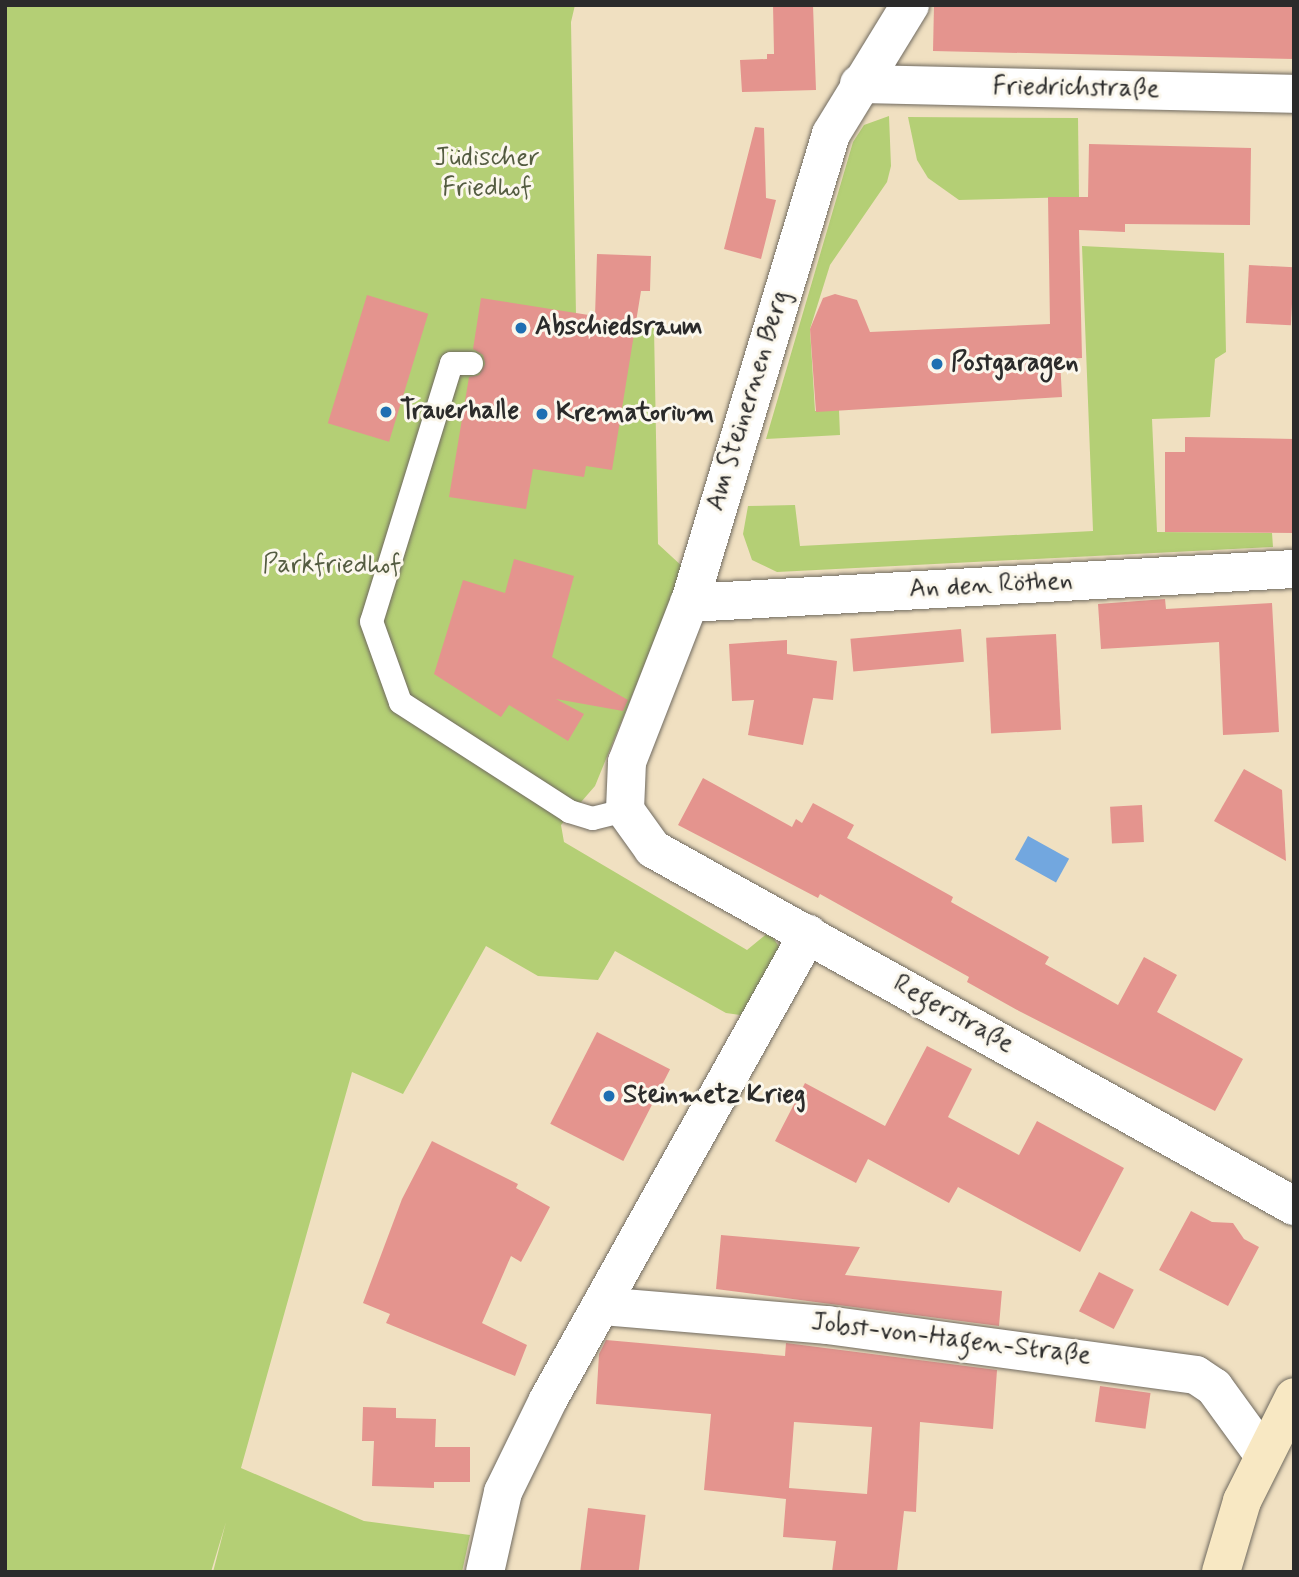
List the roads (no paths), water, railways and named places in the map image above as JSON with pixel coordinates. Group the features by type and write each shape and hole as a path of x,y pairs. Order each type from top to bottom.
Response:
{"main road":[{"path":"1221,1572 1241,1501 1262,1453 1294,1397"}],"street":[{"name":"Am Steinernen Berg","path":"625,810 627,762 688,603 831,134 859,84 910,5"},
{"name":"Friedrichstraße","path":"859,84 1294,94"},
{"name":"An den Röthen","path":"688,603 1294,569"},
{"name":"Regerstraße","path":"625,810 653,849 1294,1206"},
{"path":"485,1572 503,1492 548,1400 808,934"},
{"name":"Jobst-von-Hagen-Straße","path":"601,1306 841,1326 1196,1374 1214,1387 1262,1453"}],"lane":[{"path":"471,363 451,363 371,621 400,702 569,811 592,818 625,810"}],"water":[{"path":"1028,836 1069,859 1056,882 1015,860"}],"place":[{"name":"Abschiedsraum","path":"521,328"},
{"name":"Postgaragen","path":"937,364"},
{"name":"Trauerhalle","path":"386,412"},
{"name":"Krematorium","path":"542,414"},
{"name":"Steinmetz Krieg","path":"609,1096"}],"park label":[{"name":"Jüdischer Friedhof","path":"487,174"},
{"name":"Parkfriedhof","path":"332,566"}]}
